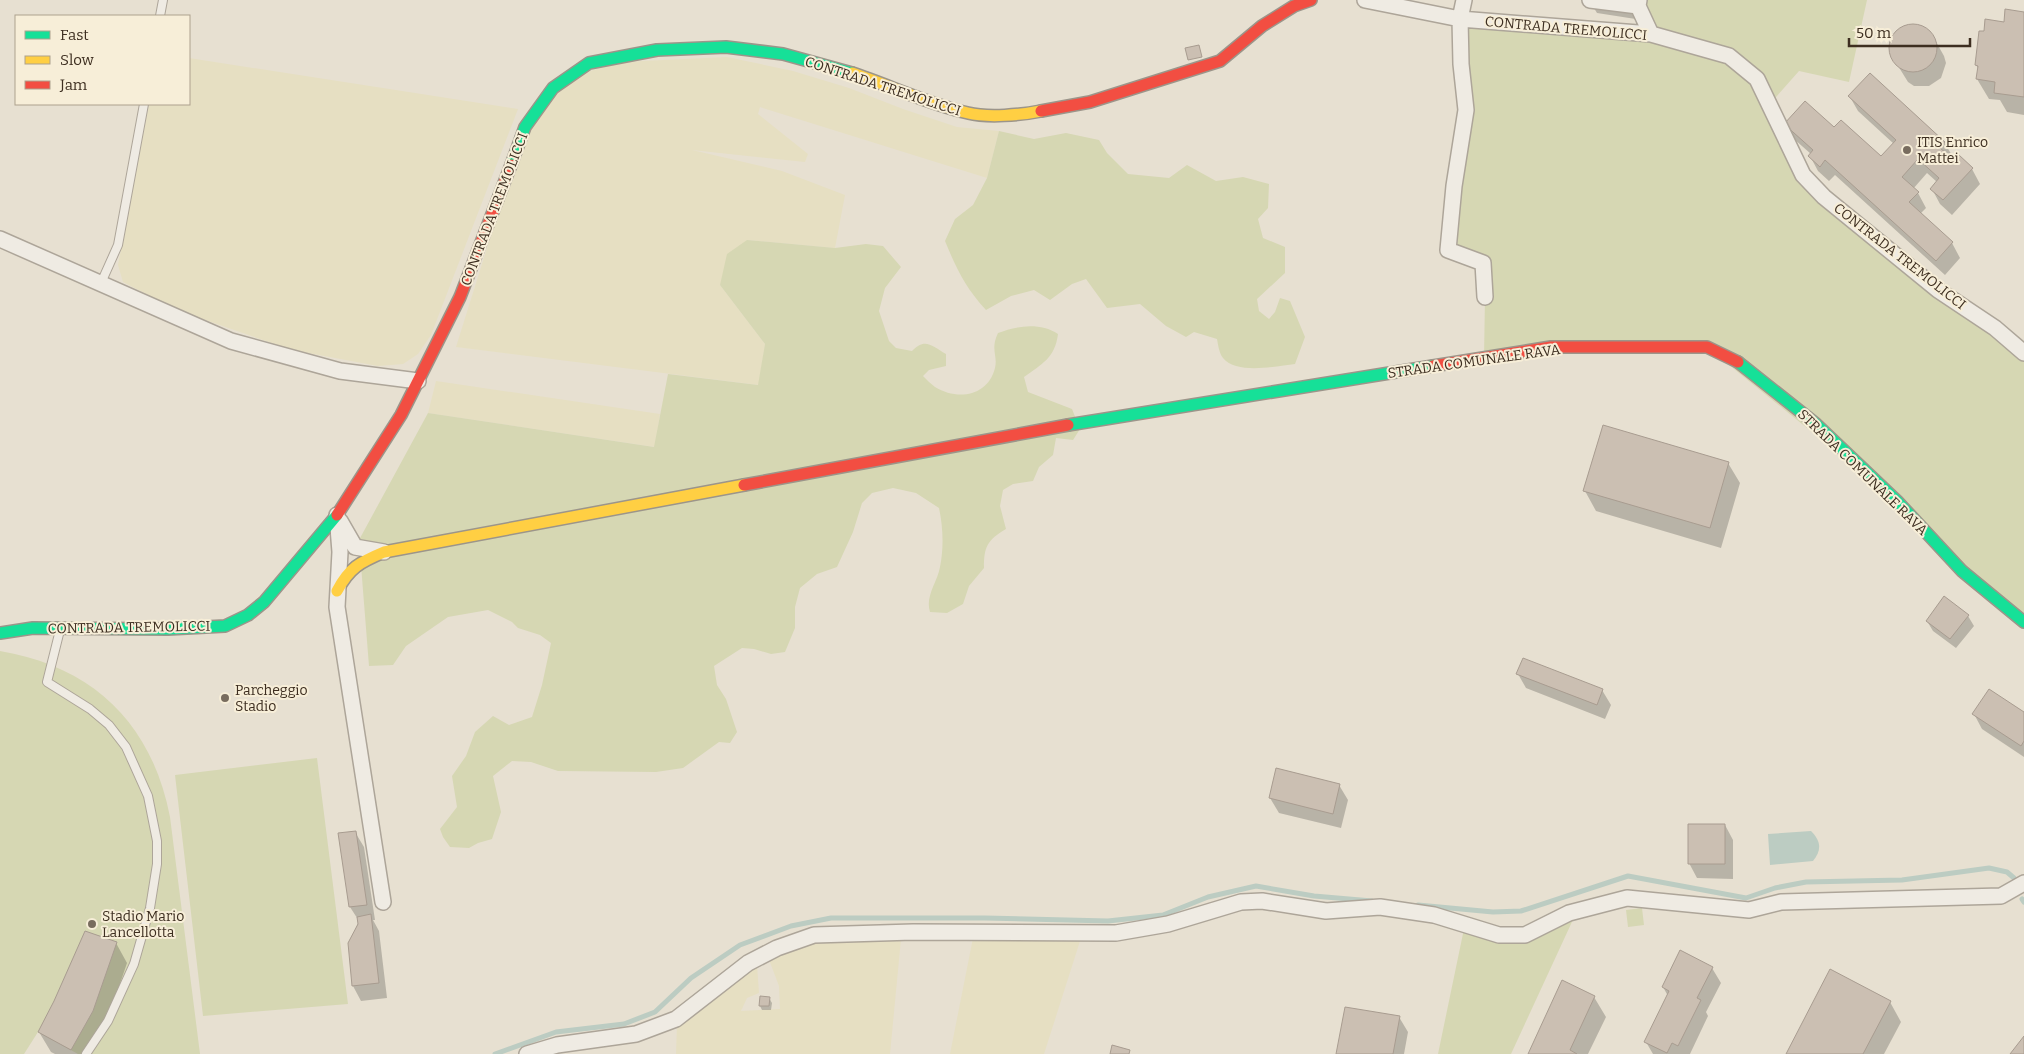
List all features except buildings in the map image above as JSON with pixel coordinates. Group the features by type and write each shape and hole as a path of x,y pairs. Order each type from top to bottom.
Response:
{"street":[{"name":"CONTRADA TREMOLICCI","path":"0,633 33,628 168,629 225,626 248,615 264,602 337,515 401,415 460,297 525,127 553,88 590,63 656,50 726,47 783,54 836,69 970,114 1019,115 1090,102 1220,61 1262,26 1294,6 1311,0"},
{"name":"CONTRADA TREMOLICCI","path":"1365,0 1460,19 1651,34 1729,56 1756,79 1803,175 1824,197 1938,290 1995,328 2024,354"},
{"path":"1464,0 1460,19 1461,64 1466,110 1454,186 1448,250 1483,263 1485,297"},
{"path":"1590,0 1638,3 1651,34"},
{"path":"0,239 231,341 340,371 418,381"},
{"name":"STRADA COMUNALE RAVA","path":"357,564 384,552 1122,415 1551,347 1707,347 1742,364 1816,424 1897,501 1962,570 2024,622"},
{"path":"337,515 355,547"},
{"path":"337,515 340,555 337,607 383,902"},
{"path":"340,555 347,548 355,547 384,552"},
{"path":"340,555 346,563 357,564"},
{"path":"337,591 345,575 357,564"},
{"path":"527,1054 556,1045 636,1034 676,1019 748,964 777,948 814,935 913,932 1116,933 1168,924 1241,902 1262,901 1326,911 1380,907 1434,915 1499,935 1525,935 1569,913 1627,898 1749,910 1781,902 2001,896 2024,883"}],"lane":[{"path":"160,15 163,0"},
{"path":"100,284 118,245 144,105"},
{"path":"60,628 47,682 90,709 109,725 126,747 148,796 157,841 157,864 150,908 134,964 108,1021 86,1054"}],"shaded area":[{"path":"727,57 793,71 849,88 957,127 999,131 987,178 760,107 758,114 808,154 805,162 692,150 782,171 845,195 835,248 747,240 720,285 765,344 759,385 456,347 492,232 529,130 550,97 583,73 622,62"},
{"path":"190,58 518,109 431,335 418,354 403,364 378,366 292,350 179,311 123,282 118,265 149,105 190,105"},
{"path":"436,381 660,414 655,447 428,413"},
{"path":"1811,831 1817,838 1819,846 1818,853 1813,861 1770,865 1768,834"},
{"path":"973,938 1081,938 1044,1054 950,1054"},
{"path":"901,939 890,1054 676,1054 677,1025 757,965 759,993 747,998 741,1011 780,1009 779,986 768,957 805,942"}],"green space":[{"path":"1639,0 1867,0 1849,82 1799,71 1769,105 1803,175 2024,353 2024,622 1897,501 1707,347 1484,358 1485,297 1483,263 1448,250 1466,110 1460,19 1650,34"},
{"path":"999,131 1034,139 1066,133 1099,140 1107,153 1128,174 1169,178 1187,165 1216,181 1243,177 1269,184 1268,208 1258,219 1263,238 1285,247 1285,273 1257,299 1259,311 1269,319 1275,312 1280,298 1290,301 1305,337 1295,364 1247,368 1229,363 1222,356 1217,339 1194,332 1186,337 1166,326 1140,304 1107,308 1086,279 1072,284 1050,300 1034,290 1011,296 986,310 972,294 962,278 945,241 955,219 973,205 987,178"},
{"path":"747,240 835,248 866,244 883,246 901,267 885,288 879,311 889,341 896,348 912,351 921,344 929,344 946,354 946,366 929,370 923,376 935,387 953,394 971,393 986,385 995,368 994,348 998,333 1028,326 1051,330 1058,334 1054,349 1047,360 1024,377 1028,392 1072,409 1080,429 1073,440 1056,438 1053,455 1039,467 1033,481 1013,484 1003,490 1000,506 1006,529 988,545 984,568 969,586 963,604 947,613 930,612 929,600 939,573 942,552 939,508 916,493 893,488 872,493 862,503 853,532 837,567 817,574 800,588 795,607 795,628 785,652 771,654 742,648 714,666 717,685 726,699 737,732 730,743 719,742 683,768 656,772 558,771 531,762 512,761 493,776 501,812 492,839 469,848 450,847 440,829 457,807 452,776 466,756 475,732 493,716 509,725 532,717 542,685 551,643 540,635 518,628 512,622 488,610 448,617 406,646 393,665 369,666 359,540 428,413 654,447 668,374 758,385 765,344 720,285 727,254"},
{"name":"Stadio Mario Lancellotta","path":"0,651 34,659 64,671 90,686 114,705 133,728 149,754 161,784 170,817 200,1054 78,1054 38,1032 24,1054 0,1054"},
{"path":"317,758 348,1004 203,1016 175,775"},
{"path":"1642,908 1644,925 1628,927 1626,910"},
{"path":"1577,911 1511,1054 1438,1054 1465,924 1525,935"}],"waterway":[{"path":"1418,905 1493,912 1521,911 1628,876 1746,898 1775,888 1806,882 1902,880 1989,868 2007,872 2014,878"},
{"path":"495,1054 556,1032 624,1024 655,1012 691,978 740,945 791,926 831,918 985,918 1108,921 1163,915 1208,897 1256,886 1314,896 1372,901"}],"traffic: fast":[{"path":"511,165 525,127 553,88 589,63 657,50 726,47 783,54 852,73"},
{"path":"1738,362 1816,424 1897,501 1962,571 2024,622"},
{"path":"1068,425 1433,366"},
{"path":"0,633 33,628 168,629 225,626 248,615 264,602 337,515"}],"traffic: slow":[{"path":"852,73 924,100 976,115 1024,114 1041,111"},
{"path":"337,591 351,571 368,559 384,552 744,485"}],"traffic: jam":[{"path":"1041,111 1090,102 1220,61 1262,26 1294,6 1311,0"},
{"path":"337,515 401,415 460,297 511,165"},
{"path":"1433,366 1551,347 1707,347 1738,362"},
{"path":"744,485 1068,425"}],"place":[{"name":"ITIS Enrico Mattei","path":"1907,150"},
{"name":"Parcheggio Stadio","path":"225,698"},
{"name":"Stadio Mario Lancellotta","path":"92,924"}]}
